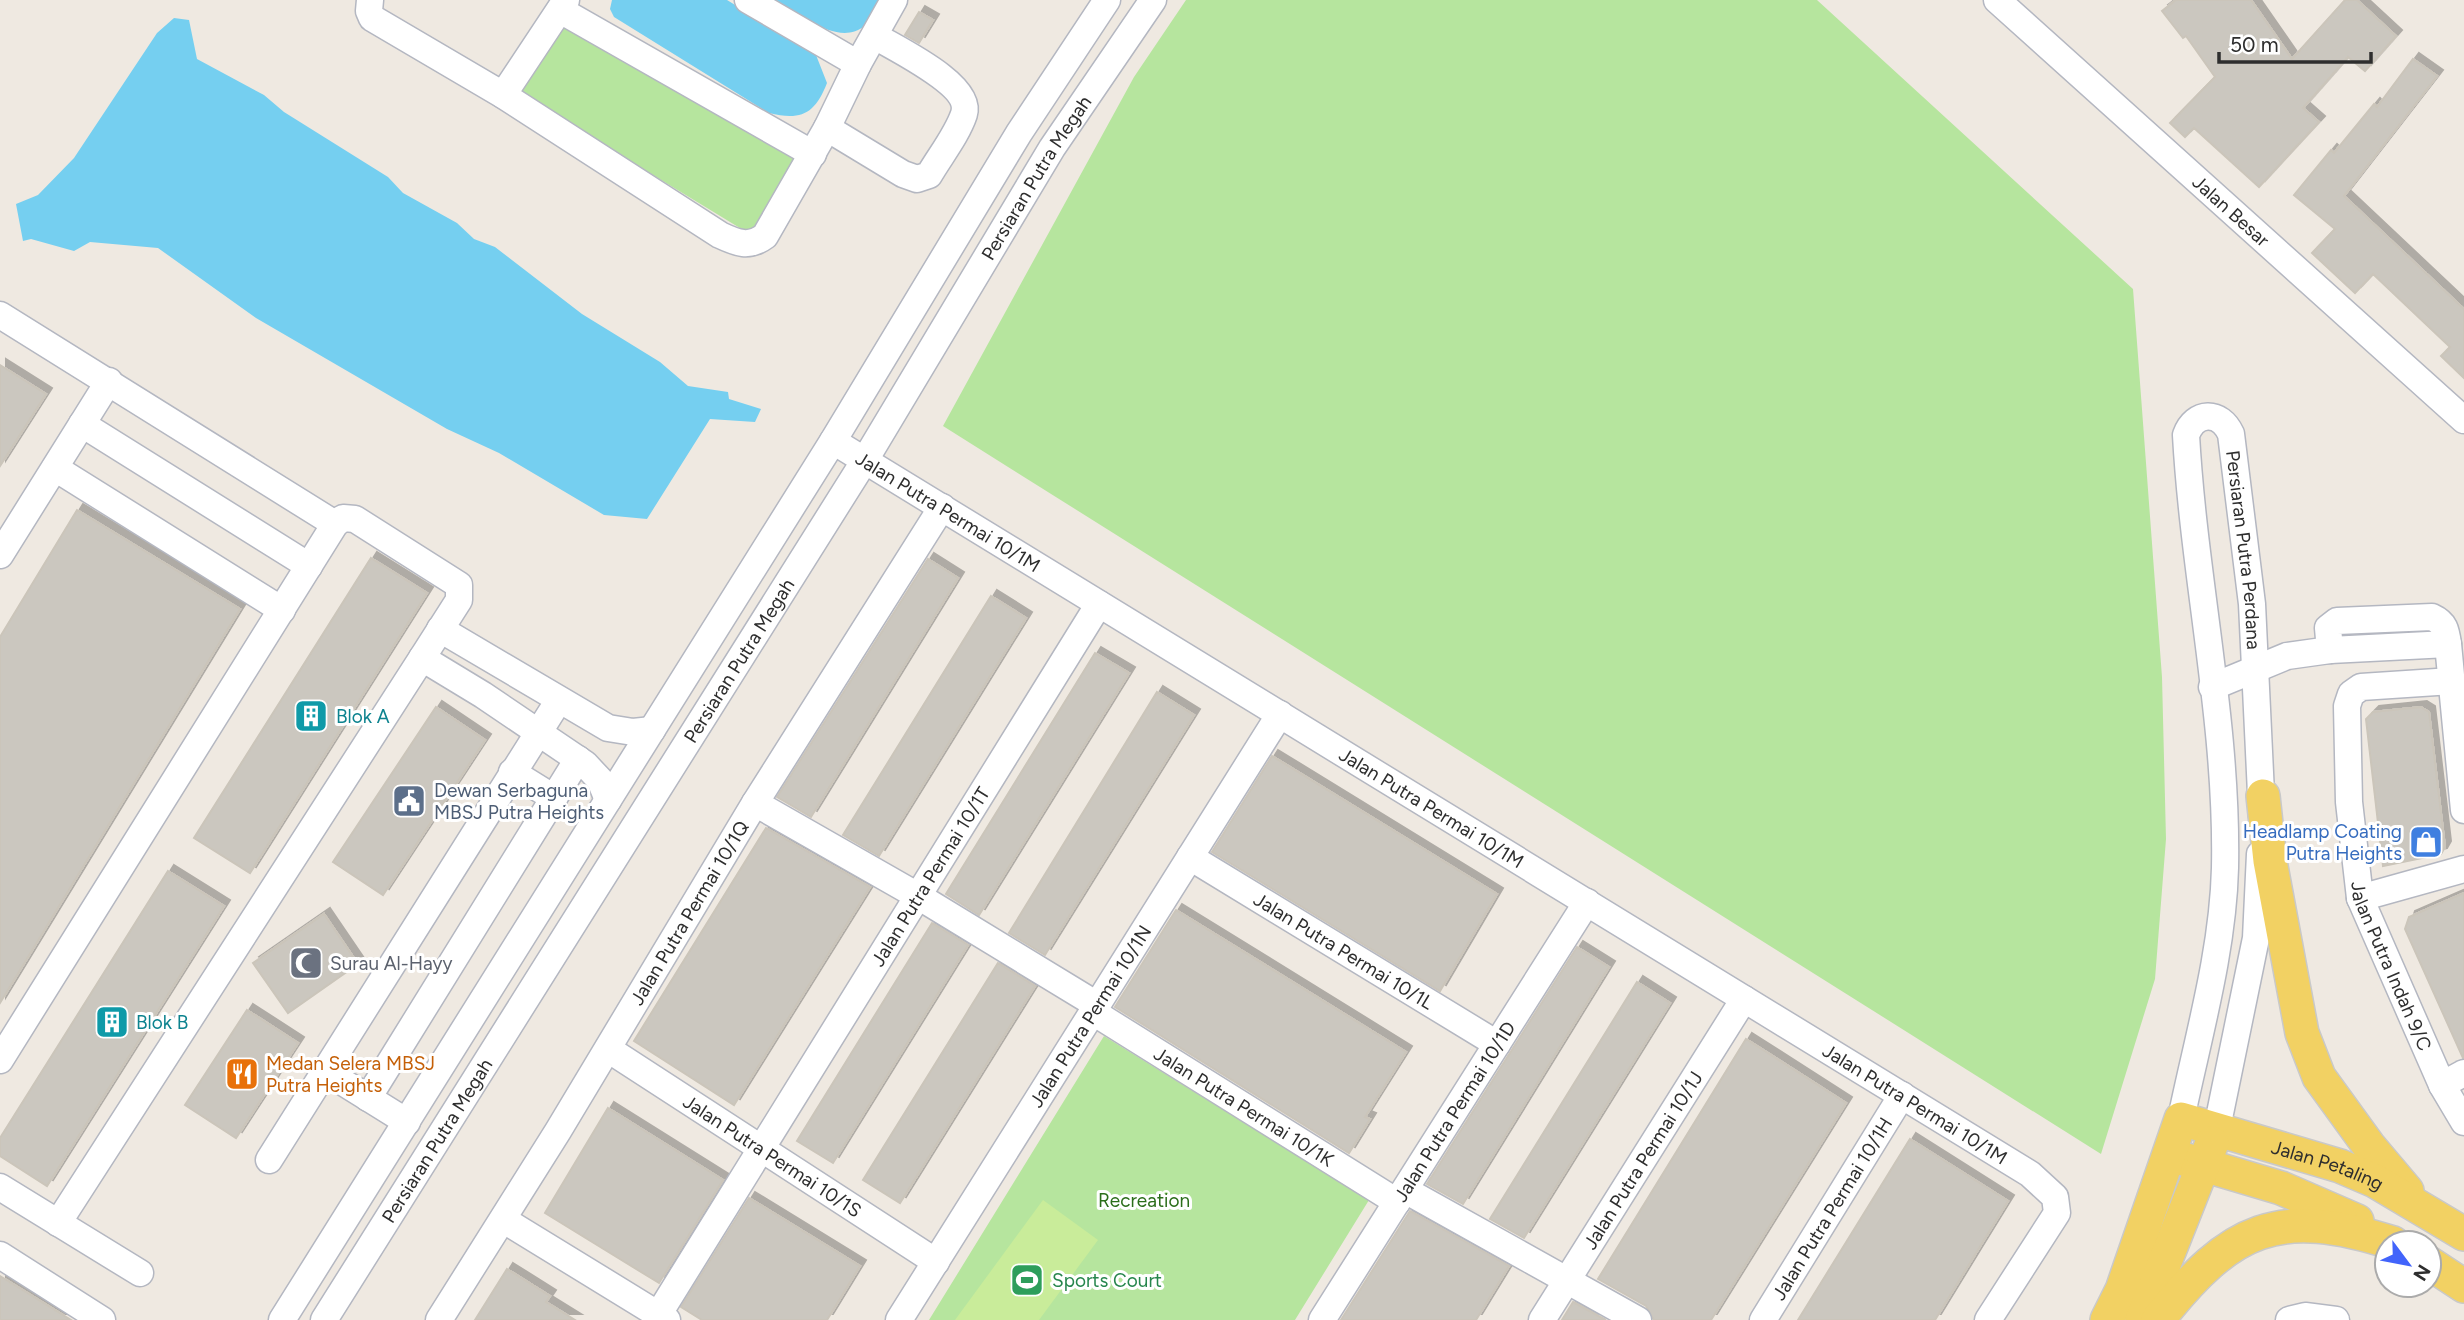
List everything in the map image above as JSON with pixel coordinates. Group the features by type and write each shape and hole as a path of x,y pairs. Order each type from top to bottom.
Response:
{"main road":[{"path":"2263,796 2270,861 2302,1032 2319,1077 2369,1146 2423,1210"},
{"name":"Jalan Petaling","path":"2180,1119 2340,1166 2375,1181 2464,1234"},
{"name":"Persiaran Putra Perdana","path":"2107,1320 2122,1290 2180,1119"},
{"name":"Persiaran Putra Perdana","path":"2142,1320 2205,1165 2217,1128"},
{"name":"Jalan Petaling","path":"2170,1155 2305,1197 2373,1231"},
{"path":"2158,1320 2210,1261 2263,1229 2294,1224 2329,1227 2373,1238"},
{"path":"2443,1273 2464,1286"}],"street":[{"path":"370,0 369,11 372,18 503,95 720,236 740,244 755,243 765,236 813,154 894,0"},
{"path":"748,0 858,64"},
{"name":"Persiaran Putra Megah","path":"282,1320 833,440 1019,133 1107,0"},
{"name":"Persiaran Putra Megah","path":"324,1320 865,460 1052,148 1153,0"},
{"name":"Jalan Besar","path":"1997,0 2464,420"},
{"path":"503,95 563,5 813,154"},
{"path":"827,128 903,174 918,179 929,175 965,113 962,98 953,84 875,36"},
{"path":"0,315 335,524"},
{"path":"0,555 109,381"},
{"name":"Persiaran Putra Perdana","path":"2180,1119 2215,956 2225,870 2223,785 2186,435 2196,420 2207,416 2218,417 2227,424 2231,433 2252,604 2263,796 2256,938 2217,1128"},
{"path":"82,424 309,566"},
{"name":"Jalan Putra Permai 10/1M","path":"833,440 2030,1174 2054,1197 2057,1213 1988,1320"},
{"path":"55,468 282,610"},
{"name":"Jalan Putra Permai 10/1Q","path":"439,1320 504,1220 755,803 942,507"},
{"path":"0,1060 335,524 342,518 355,519 459,585 459,600 58,1223"},
{"name":"Jalan Putra Permai 10/1T","path":"660,1318 761,1148 1099,604"},
{"path":"2212,688 2287,656 2330,650 2329,628 2337,621 2432,617 2446,628 2464,810"},
{"path":"440,629 608,728 633,732 652,730"},
{"path":"422,658 581,762 600,780 608,800"},
{"name":"Jalan Putra Indah 9/C","path":"2452,681 2361,687 2351,694 2347,706 2349,802 2360,898 2453,1079 2464,1122"},
{"path":"269,1160 559,700"},
{"name":"Jalan Putra Permai 10/1N","path":"899,1320 1280,714"},
{"path":"368,1098 554,799 581,762"},
{"path":"512,772 554,799"},
{"name":"Jalan Putra Permai 10/1K","path":"755,803 918,896 1401,1196 1638,1320"},
{"name":"Jalan Putra Permai 10/1L","path":"1190,857 1497,1044"},
{"path":"2360,898 2464,869"},
{"name":"Jalan Putra Permai 10/1D","path":"1322,1320 1587,902"},
{"name":"Jalan Putra Permai 10/1J","path":"1542,1320 1744,999"},
{"name":"Jalan Putra Permai 10/1S","path":"608,1049 936,1262"},
{"path":"325,1071 407,1122"},
{"name":"Jalan Putra Permai 10/1H","path":"1763,1320 1902,1096"},
{"path":"0,1187 140,1272"},
{"path":"504,1220 660,1318"},
{"path":"0,1255 102,1320"},
{"path":"2297,1318 2336,1320"}],"green space":[{"path":"1186,0 1817,0 2133,289 2162,677 2166,839 2155,979 2101,1154 943,426 1134,77"},
{"path":"562,19 802,157 753,236 515,91"},
{"name":"Recreation","path":"1104,1036 1369,1200 1295,1320 929,1320"},
{"name":"Sports Court","path":"1043,1200 1098,1240 1039,1320 955,1320"}],"water":[{"path":"612,0 727,0 816,55 827,83 817,102 806,113 790,116 769,113 614,17 610,9"},
{"path":"776,0 881,0 871,18 860,29 847,33 834,32 819,26"},
{"path":"174,18 189,20 197,59 264,95 284,112 388,177 403,193 457,223 474,239 495,247 582,314 660,362 688,386 728,392 729,399 761,409 755,422 710,419 647,519 604,515 499,453 447,429 256,318 158,248 90,242 74,251 31,239 23,241 16,204 38,195 74,158 157,33"}],"building":[{"path":"2176,0 2251,0 2292,59 2345,0 2357,0 2396,36 2365,71 2348,57 2303,108 2319,122 2259,187 2194,128 2185,137 2170,123 2215,77 2186,36 2183,38 2162,11"},
{"path":"919,12 933,20 919,43 905,35"},
{"path":"2413,59 2437,76 2344,196 2464,309 2464,378 2441,356 2450,347 2373,274 2355,293 2312,253 2335,229 2294,195 2331,150 2334,153 2374,104 2377,107"},
{"path":"0,365 46,394 0,466"},
{"path":"77,510 240,609 0,1003 0,637"},
{"name":"Blok A","path":"371,558 427,593 250,873 194,838"},
{"path":"928,559 958,578 811,817 777,797"},
{"path":"991,596 1026,618 879,856 843,835"},
{"path":"1095,653 1129,673 979,915 946,894"},
{"path":"1157,692 1194,715 1045,955 1009,933"},
{"name":"Dewan Serbaguna MBSJ Putra Heights","path":"436,707 485,740 383,895 333,862"},
{"path":"2421,707 2429,712 2445,847 2441,854 2383,866 2366,719 2373,712"},
{"path":"1272,756 1497,894 1440,991 1212,852"},
{"path":"766,828 870,887 734,1105 634,1041"},
{"name":"Blok B","path":"168,871 224,906 47,1186 0,1156 0,1138"},
{"path":"2464,893 2463,1058 2405,929 2409,917"},
{"path":"1176,910 1406,1052 1365,1117 1370,1119 1349,1153 1115,1007"},
{"name":"Surau Al-Hayy","path":"324,914 358,964 288,1013 253,963"},
{"path":"932,923 968,945 833,1163 797,1141"},
{"path":"1577,947 1609,967 1463,1204 1427,1184"},
{"path":"998,963 1035,986 900,1203 863,1180"},
{"path":"1637,982 1670,1003 1524,1238 1490,1219"},
{"name":"Medan Selera MBSJ Putra Heights","path":"247,1010 298,1043 236,1138 185,1105"},
{"path":"1746,1039 1846,1103 1711,1320 1654,1320 1646,1306 1598,1279"},
{"path":"608,1108 723,1180 659,1283 545,1213"},
{"path":"1910,1139 2008,1201 1935,1320 1798,1320"},
{"path":"749,1198 860,1266 827,1320 702,1320 681,1307"},
{"path":"1410,1211 1509,1266 1476,1320 1341,1320"},
{"path":"507,1269 550,1296 546,1302 575,1320 475,1320"},
{"path":"0,1276 71,1320 0,1320"},
{"path":"1573,1302 1606,1320 1562,1320"}],"place":[{"name":"Blok A","path":"311,716"},
{"name":"Dewan Serbaguna MBSJ Putra Heights","path":"409,801"},
{"name":"Headlamp Coating Putra Heights","path":"2426,842"},
{"name":"Surau Al-Hayy","path":"306,963"},
{"name":"Blok B","path":"112,1022"},
{"name":"Medan Selera MBSJ Putra Heights","path":"242,1074"},
{"name":"Sports Court","path":"1027,1280"}]}
